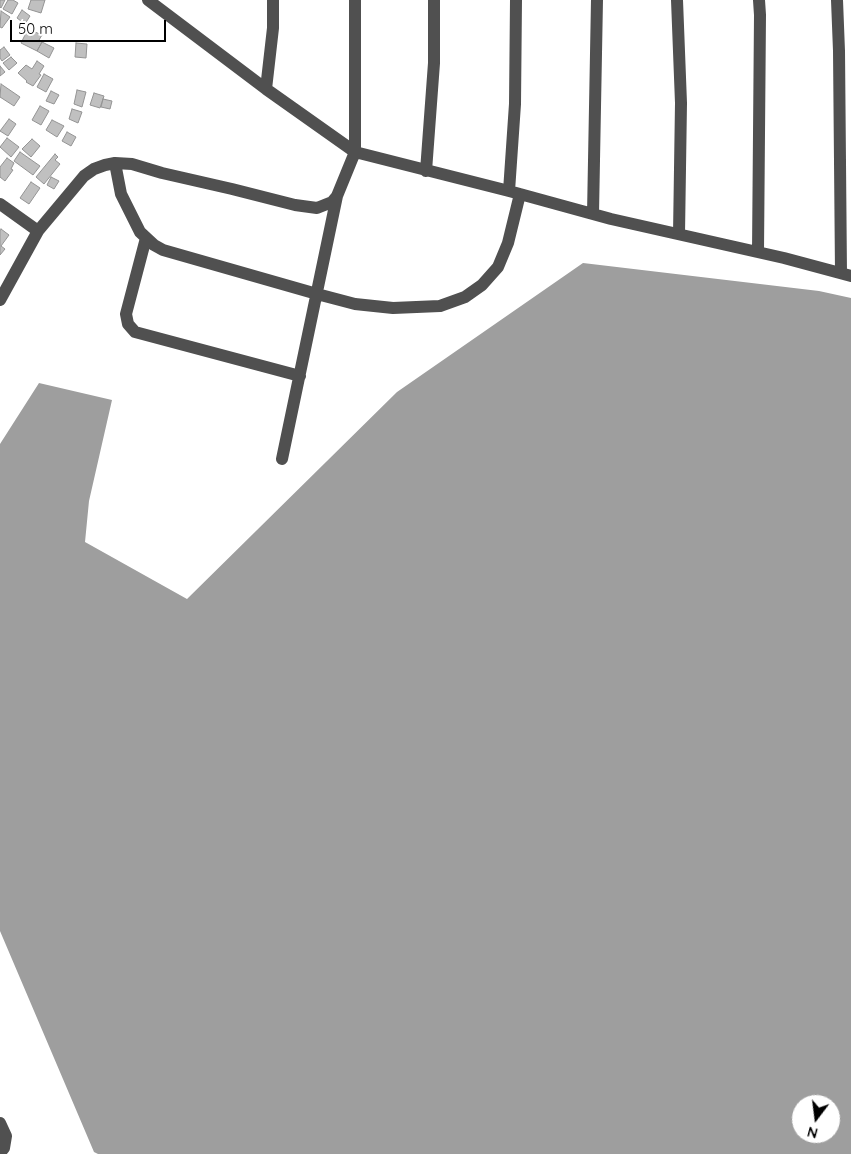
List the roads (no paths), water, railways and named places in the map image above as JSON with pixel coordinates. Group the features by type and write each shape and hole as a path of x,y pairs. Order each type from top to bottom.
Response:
{"street":[{"path":"148,0 266,90 355,152 593,214 758,252 846,275 840,51 836,0"},
{"path":"266,90 273,28 273,0"},
{"path":"282,459 337,196 355,152 355,0"},
{"path":"426,171 434,63 434,0"},
{"path":"114,163 121,194 140,232 154,245 173,254 355,304 393,308 440,306 465,297 482,285 498,267 508,244 514,192 516,0"},
{"path":"593,214 597,0"},
{"path":"676,0 681,103 679,234"},
{"path":"758,252 759,0"},
{"path":"0,300 38,231 84,176 94,169 114,163 132,164 162,174 316,208 327,205 337,196"},
{"path":"0,204 38,231"},
{"path":"146,238 126,314 131,328 145,336 300,376"},
{"path":"0,1123 6,1136 4,1148 0,1153"}]}
